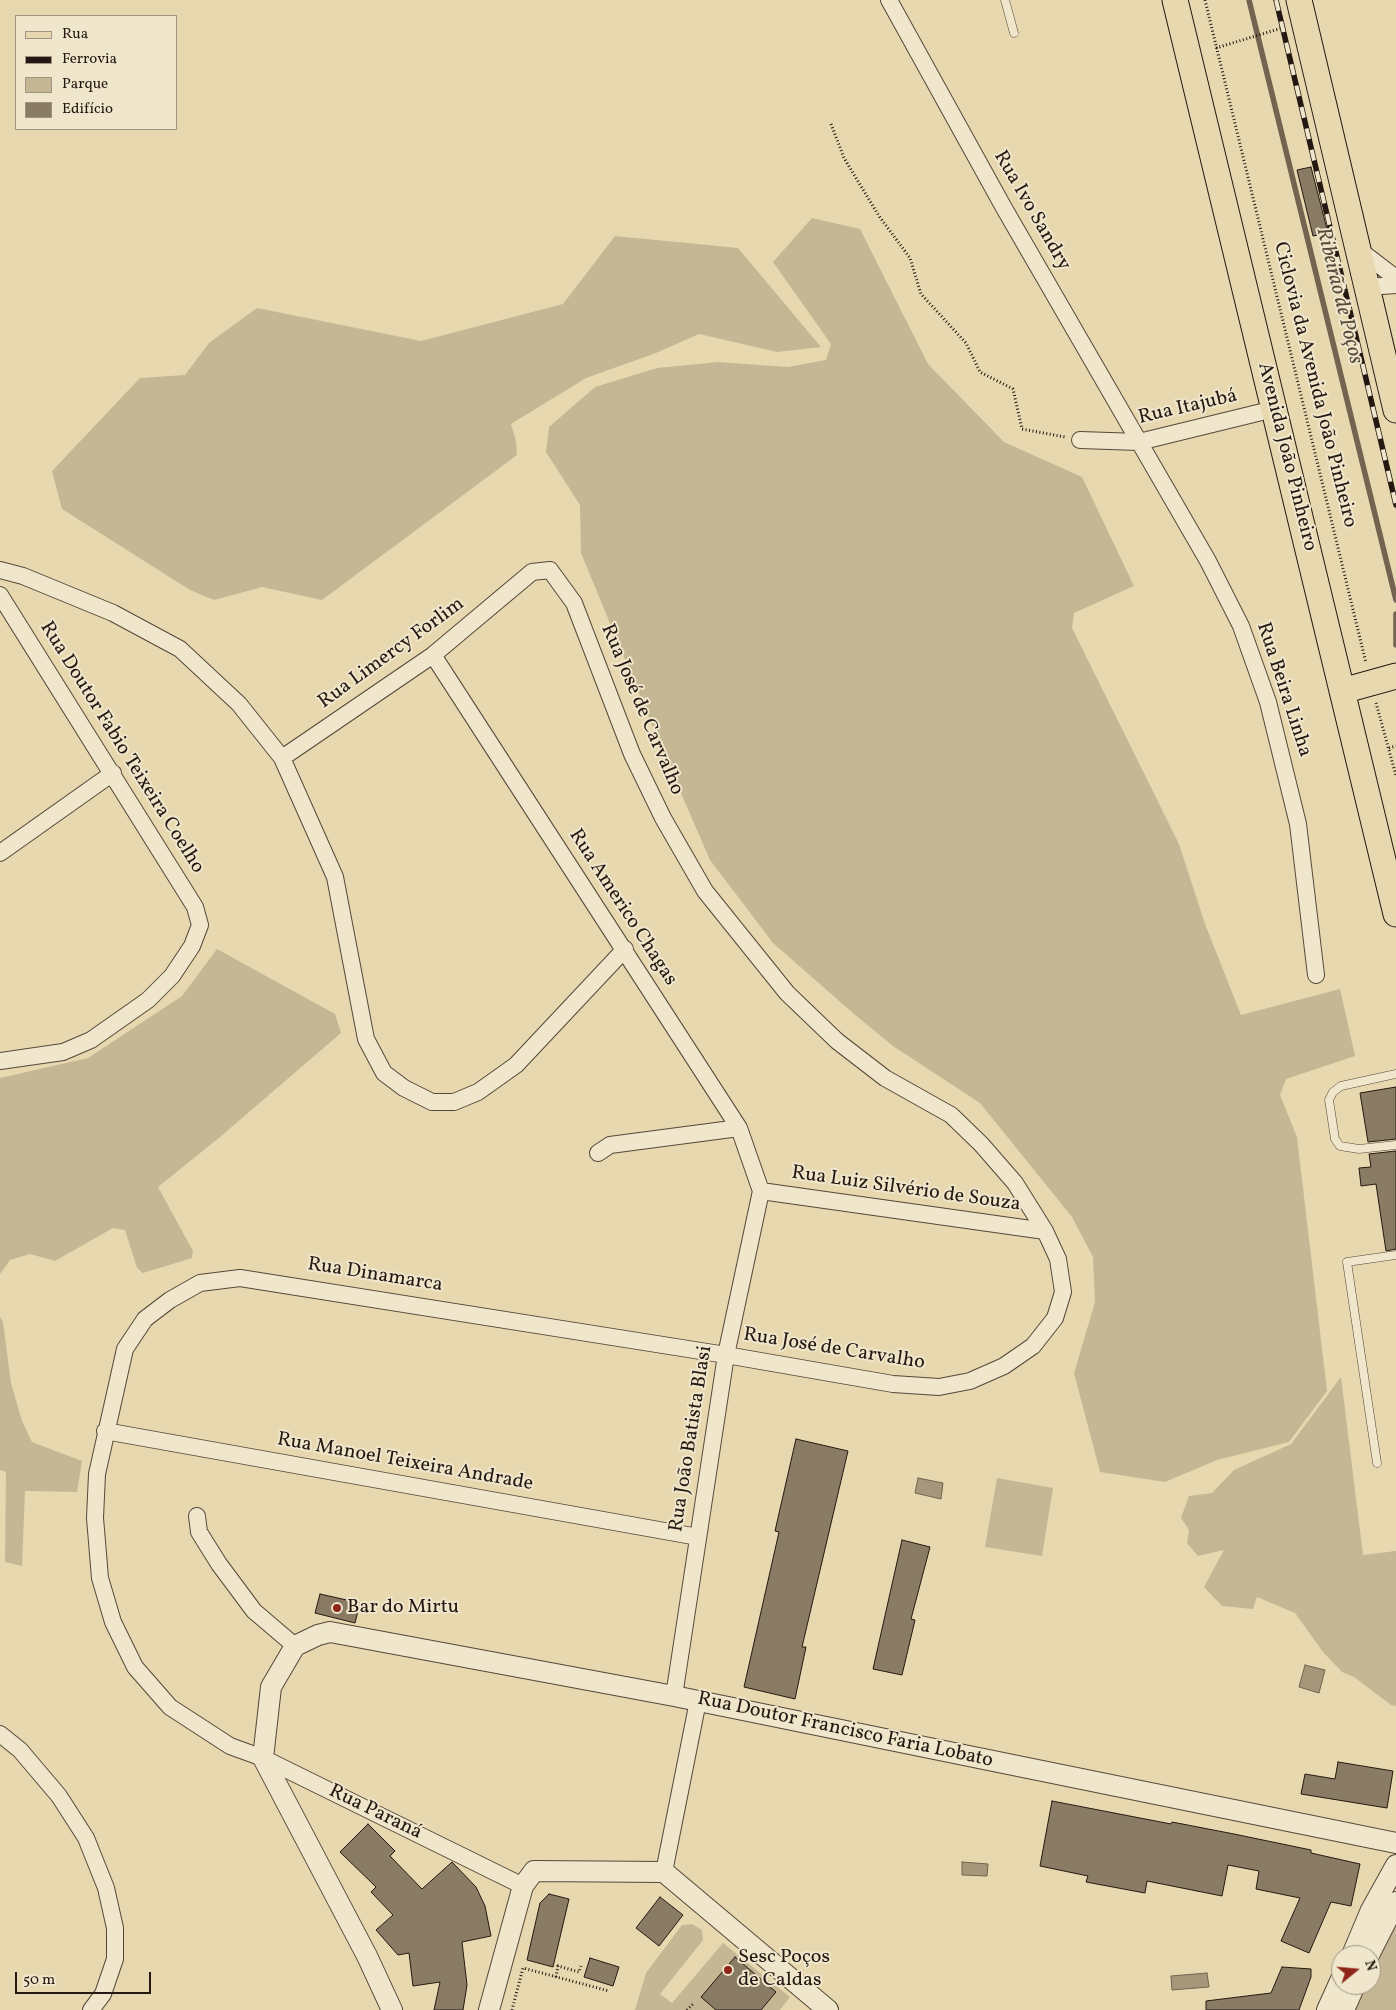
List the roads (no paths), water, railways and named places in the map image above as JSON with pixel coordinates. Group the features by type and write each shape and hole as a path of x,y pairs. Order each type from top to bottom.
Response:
{"main road":[{"name":"Avenida João Pinheiro","path":"1175,0 1396,914"},
{"path":"1303,1 1396,410"},
{"path":"1342,691 1396,676"}],"street":[{"name":"Rua Ivo Sandry","path":"889,0 1004,208 1139,442"},
{"path":"1358,249 1396,278"},
{"path":"1368,287 1396,285"},
{"name":"Rua Itajubá","path":"1080,440 1139,442 1274,409"},
{"name":"Rua Beira Linha","path":"1139,442 1208,562 1241,626 1268,702 1298,824 1316,974"},
{"path":"0,570 23,576 113,613 180,649 239,704 282,758 335,877 366,1039 384,1073 404,1088 432,1102 454,1102 478,1092 516,1065 624,949"},
{"name":"Rua Limercy Forlim","path":"282,758 433,655 532,572 550,570"},
{"name":"Rua José de Carvalho","path":"550,570 574,603 632,754 663,818 705,890 787,993 837,1041 885,1078 951,1115 981,1144 1015,1183 1045,1231 1058,1259 1062,1292 1055,1318 1033,1346 1004,1366 970,1381 939,1387 893,1384 726,1354"},
{"name":"Rua Doutor Fabio Teixeira Coelho","path":"0,595 195,907 200,925 192,946 172,976 148,1000 91,1040 63,1052 0,1061"},
{"name":"Rua Americo Chagas","path":"433,655 739,1128 761,1191"},
{"path":"0,852 113,773"},
{"path":"598,1154 610,1145 739,1128"},
{"name":"Rua Luiz Silvério de Souza","path":"761,1191 1045,1231"},
{"name":"Rua João Batista Blasi","path":"674,1696 726,1354 761,1191"},
{"name":"Rua Dinamarca","path":"105,1431 125,1349 145,1319 170,1300 200,1284 240,1278 726,1354"},
{"name":"Rua Manoel Teixeira Andrade","path":"105,1431 698,1537"},
{"name":"Rua Paraná","path":"105,1431 97,1474 95,1518 100,1578 113,1622 135,1667 170,1707 230,1746 263,1758 523,1886"},
{"path":"197,1516 199,1532 219,1564 254,1611 294,1646 271,1687 263,1758 367,1956 392,2010"},
{"name":"Rua Doutor Francisco Faria Lobato","path":"294,1646 318,1635 330,1632 674,1696 1396,1843"},
{"path":"664,1872 698,1701"},
{"path":"0,1734 20,1750 59,1796 86,1838 106,1888 115,1928 115,1960 103,1994 91,2010"},
{"path":"1356,1945 1371,1910 1396,1865"},
{"path":"489,2010 523,1886 534,1871 664,1872 828,2010"},
{"path":"1374,1945 1396,1902"},
{"path":"1327,2010 1334,1995"},
{"path":"1344,2010 1351,1995"}],"lane":[{"path":"1005,0 1014,33"},
{"path":"1396,1074 1341,1086 1333,1092 1329,1100 1335,1138 1340,1146 1359,1149 1396,1145"},
{"path":"1377,1463 1347,1262 1396,1255"}],"waterway":[{"name":"Ribeirão de Poços","path":"1249,0 1396,600"},
{"name":"Ribeirão de Poços","path":"1396,614 1396,645"}],"railway":[{"path":"1276,0 1396,505"}],"place":[{"name":"Bar do Mirtu","path":"337,1608"},
{"name":"Sesc Poços de Caldas","path":"728,1970"}]}
